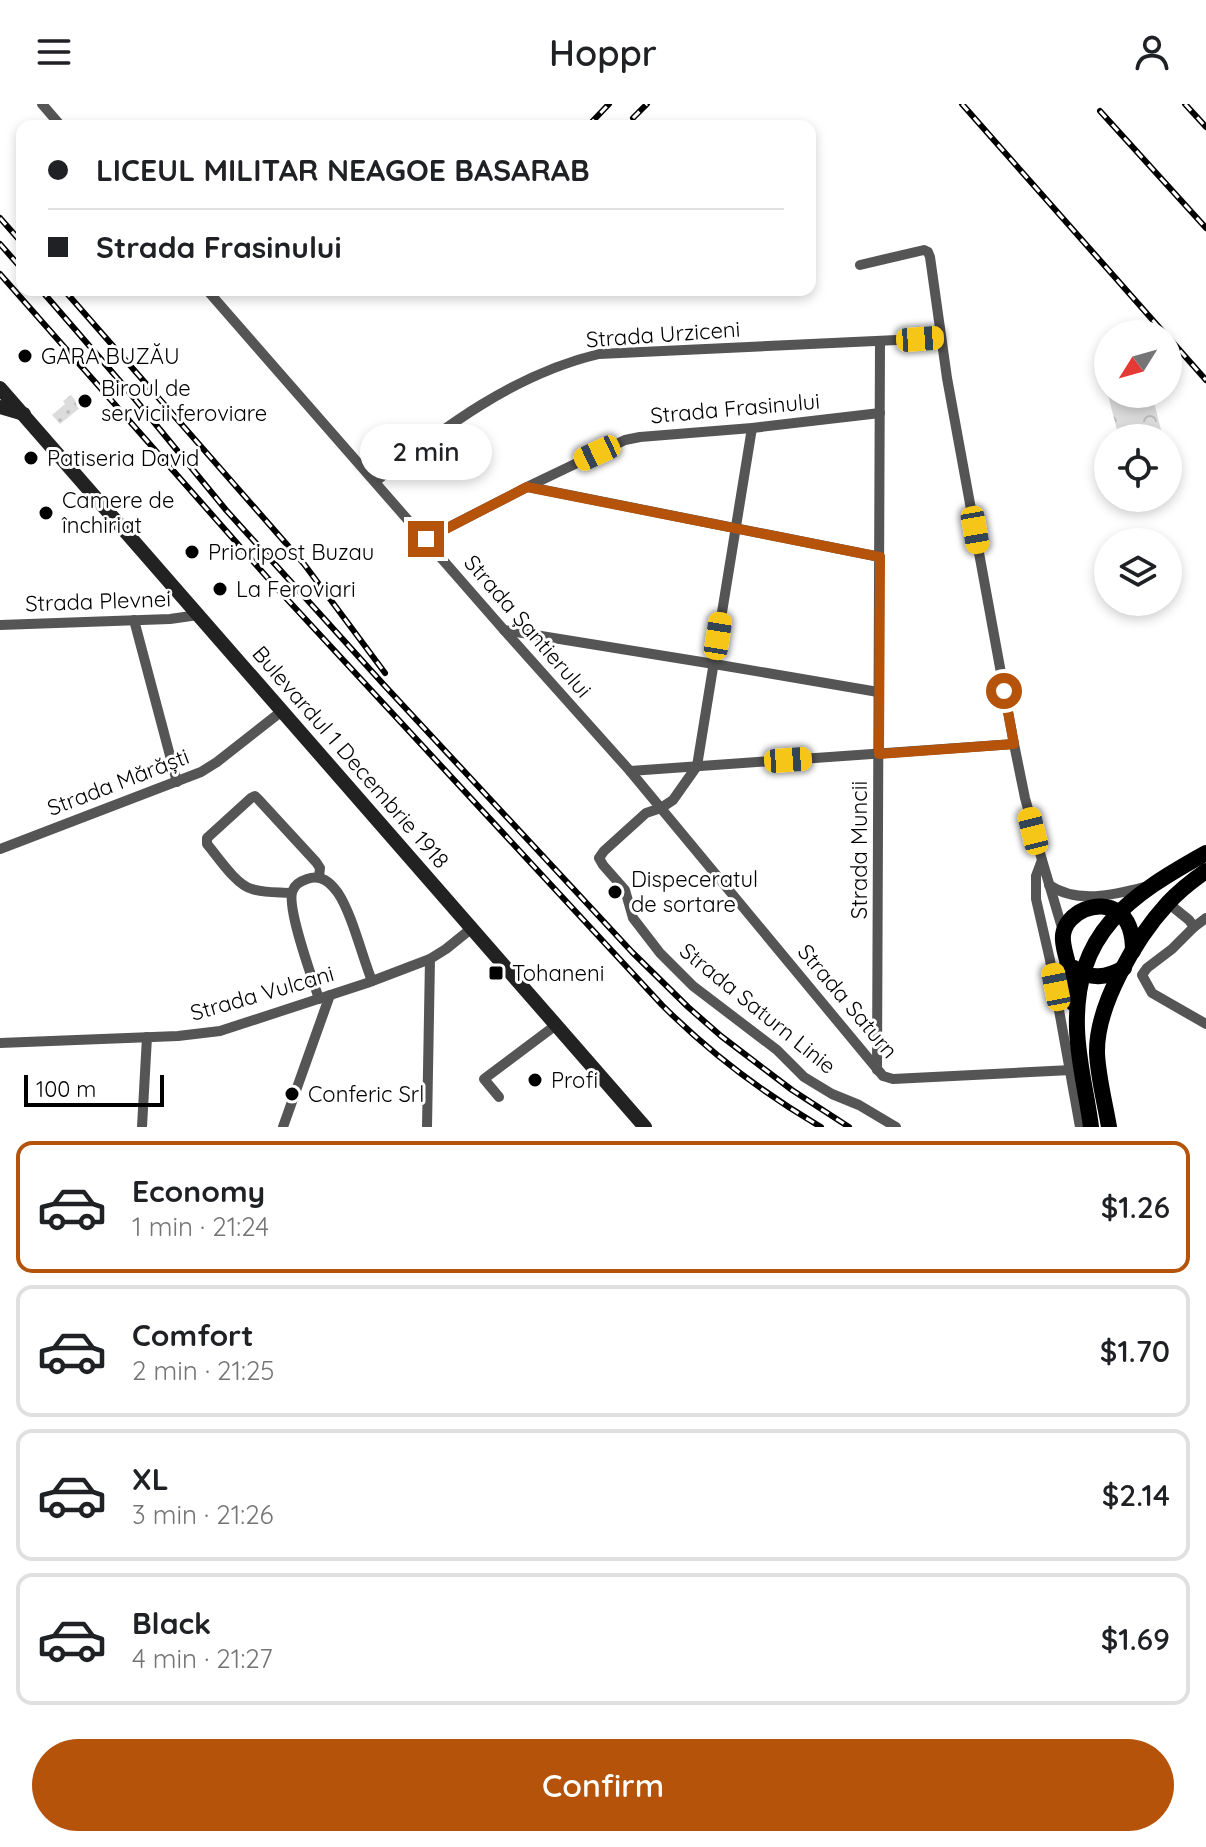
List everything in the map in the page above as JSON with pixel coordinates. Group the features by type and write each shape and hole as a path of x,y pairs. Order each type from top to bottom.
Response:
{"main road":[{"name":"Bulevardul 1 Decembrie 1918","path":"0,388 645,1127"},
{"path":"0,407 24,414"},
{"path":"1091,1127 1063,934 1078,912 1089,908 1110,909 1206,853"},
{"path":"1109,1127 1097,1053 1103,1013 1133,951 1168,903 1206,871"},
{"path":"1110,909 1131,930 1133,951"},
{"path":"1077,1031 1082,974 1110,909"},
{"path":"1066,958 1082,974 1101,977 1124,968"}],"street":[{"path":"42,104 56,120"},
{"path":"860,265 924,250 930,257 940,338 1014,744 1025,798 1063,934"},
{"name":"Strada Șantierului","path":"212,296 661,808"},
{"name":"Strada Urziceni","path":"376,481 443,429 478,407 546,371 585,357 940,338"},
{"name":"Strada Muncii","path":"877,1070 880,342"},
{"name":"Strada Frasinului","path":"426,539 625,440 880,413"},
{"path":"661,808 676,797 697,766 752,428"},
{"path":"527,487 880,557"},
{"name":"Strada Plevnei","path":"0,625 170,619 198,615"},
{"path":"134,620 177,782"},
{"path":"504,630 878,692"},
{"name":"Strada Mărăști","path":"0,849 201,772 282,711"},
{"path":"630,771 1014,744"},
{"path":"291,893 246,887 207,844 207,838 251,798 255,796 316,862 320,868 319,877"},
{"name":"Strada Saturn","path":"661,808 883,1076 893,1079 1071,1070"},
{"name":"Strada Saturn Linie","path":"661,808 646,813 600,855 600,861 625,890 633,918 660,953 707,998 777,1050 804,1077 896,1127"},
{"path":"1042,860 1036,876 1036,899 1080,1127"},
{"path":"283,1127 324,997 291,902 291,893 301,881 319,877 340,896 372,981"},
{"path":"1049,885 1065,893 1111,896 1153,884"},
{"path":"1078,895 1110,909"},
{"path":"1168,903 1194,927"},
{"path":"1206,918 1142,975 1152,993 1206,1024"},
{"name":"Strada Vulcani","path":"0,1043 220,1031 430,959 472,928"},
{"path":"427,1127 430,959"},
{"path":"499,1097 484,1079 556,1025"},
{"path":"142,1127 147,1037"}],"green space":[{"path":"71,395 81,407 60,424 52,415"},
{"path":"1111,408 1156,408 1160,424 1115,424"}],"railway":[{"path":"594,120 609,104"},
{"path":"633,118 647,104"},
{"path":"962,104 1153,320"},
{"path":"1185,104 1206,127"},
{"path":"1100,111 1206,228"},
{"path":"0,218 16,236"},
{"path":"0,244 16,262"},
{"path":"0,274 16,292"},
{"path":"19,296 273,584 662,1005 738,1071 821,1127"},
{"path":"46,296 226,510 632,952 721,1036 792,1090 849,1127"},
{"path":"69,296 304,564 385,673"},
{"path":"1182,353 1206,380"}],"place":[{"name":"GARA BUZĂU","path":"25,356"},
{"name":"Biroul de servicii feroviare","path":"85,401"},
{"name":"Patiseria David","path":"31,458"},
{"name":"Camere de închiriat","path":"46,513"},
{"name":"Prioripost Buzau","path":"192,552"},
{"name":"La Feroviari","path":"220,589"},
{"name":"Dispeceratul de sortare","path":"615,892"},
{"name":"Tohaneni","path":"496,973"},
{"name":"Profi","path":"535,1080"},
{"name":"Conferic Srl","path":"292,1094"}],"route":[{"path":"426,539 527,487 880,557 879,754 1014,744 1004,691"}]}
